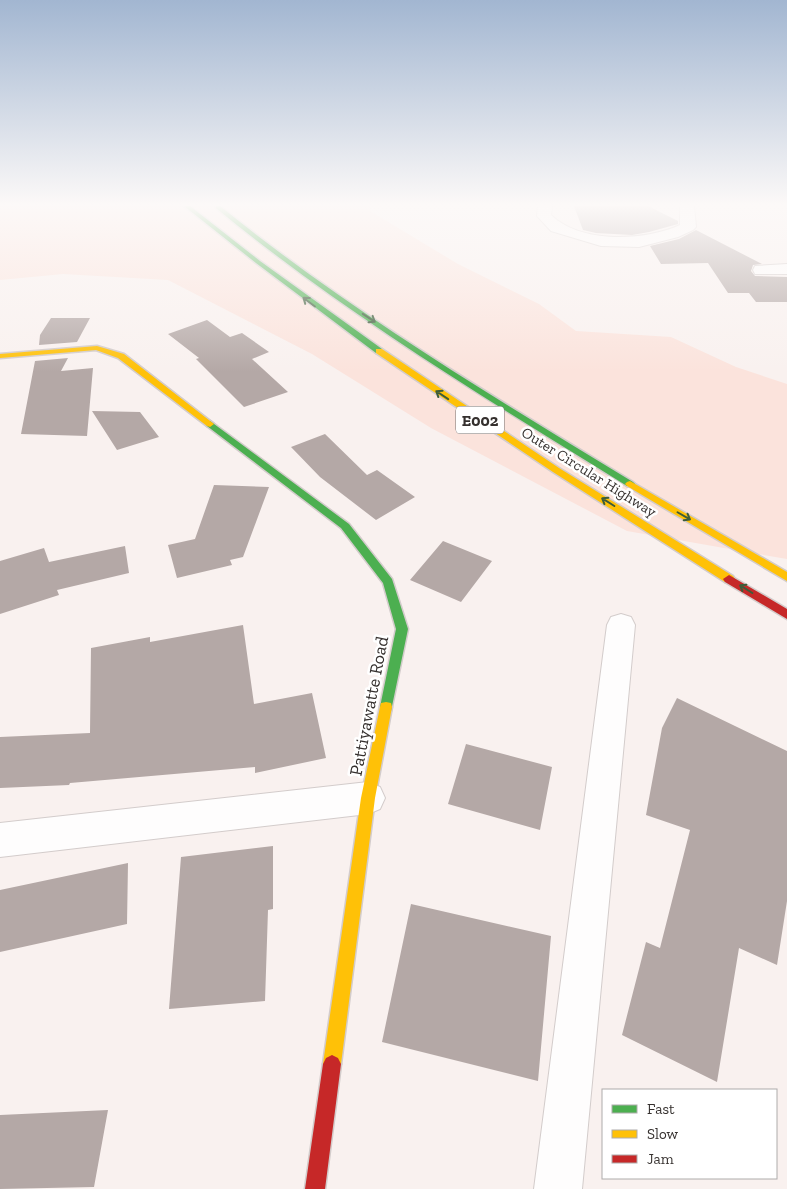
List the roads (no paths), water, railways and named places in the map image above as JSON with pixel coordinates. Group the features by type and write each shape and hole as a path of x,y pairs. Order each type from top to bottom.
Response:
{"main road":[{"name":"Outer Circular Highway","path":"255,261 315,307 458,406 787,615"},
{"name":"Outer Circular Highway","path":"289,261 344,301 488,397 621,479 787,577"},
{"name":"Pattiyawatte Road","path":"0,356 97,348 121,356 345,526 388,582 402,629 368,798 314,1189"}],"street":[{"path":"762,270 787,269"},
{"path":"558,1189 621,625"},
{"path":"0,840 368,798"}]}
